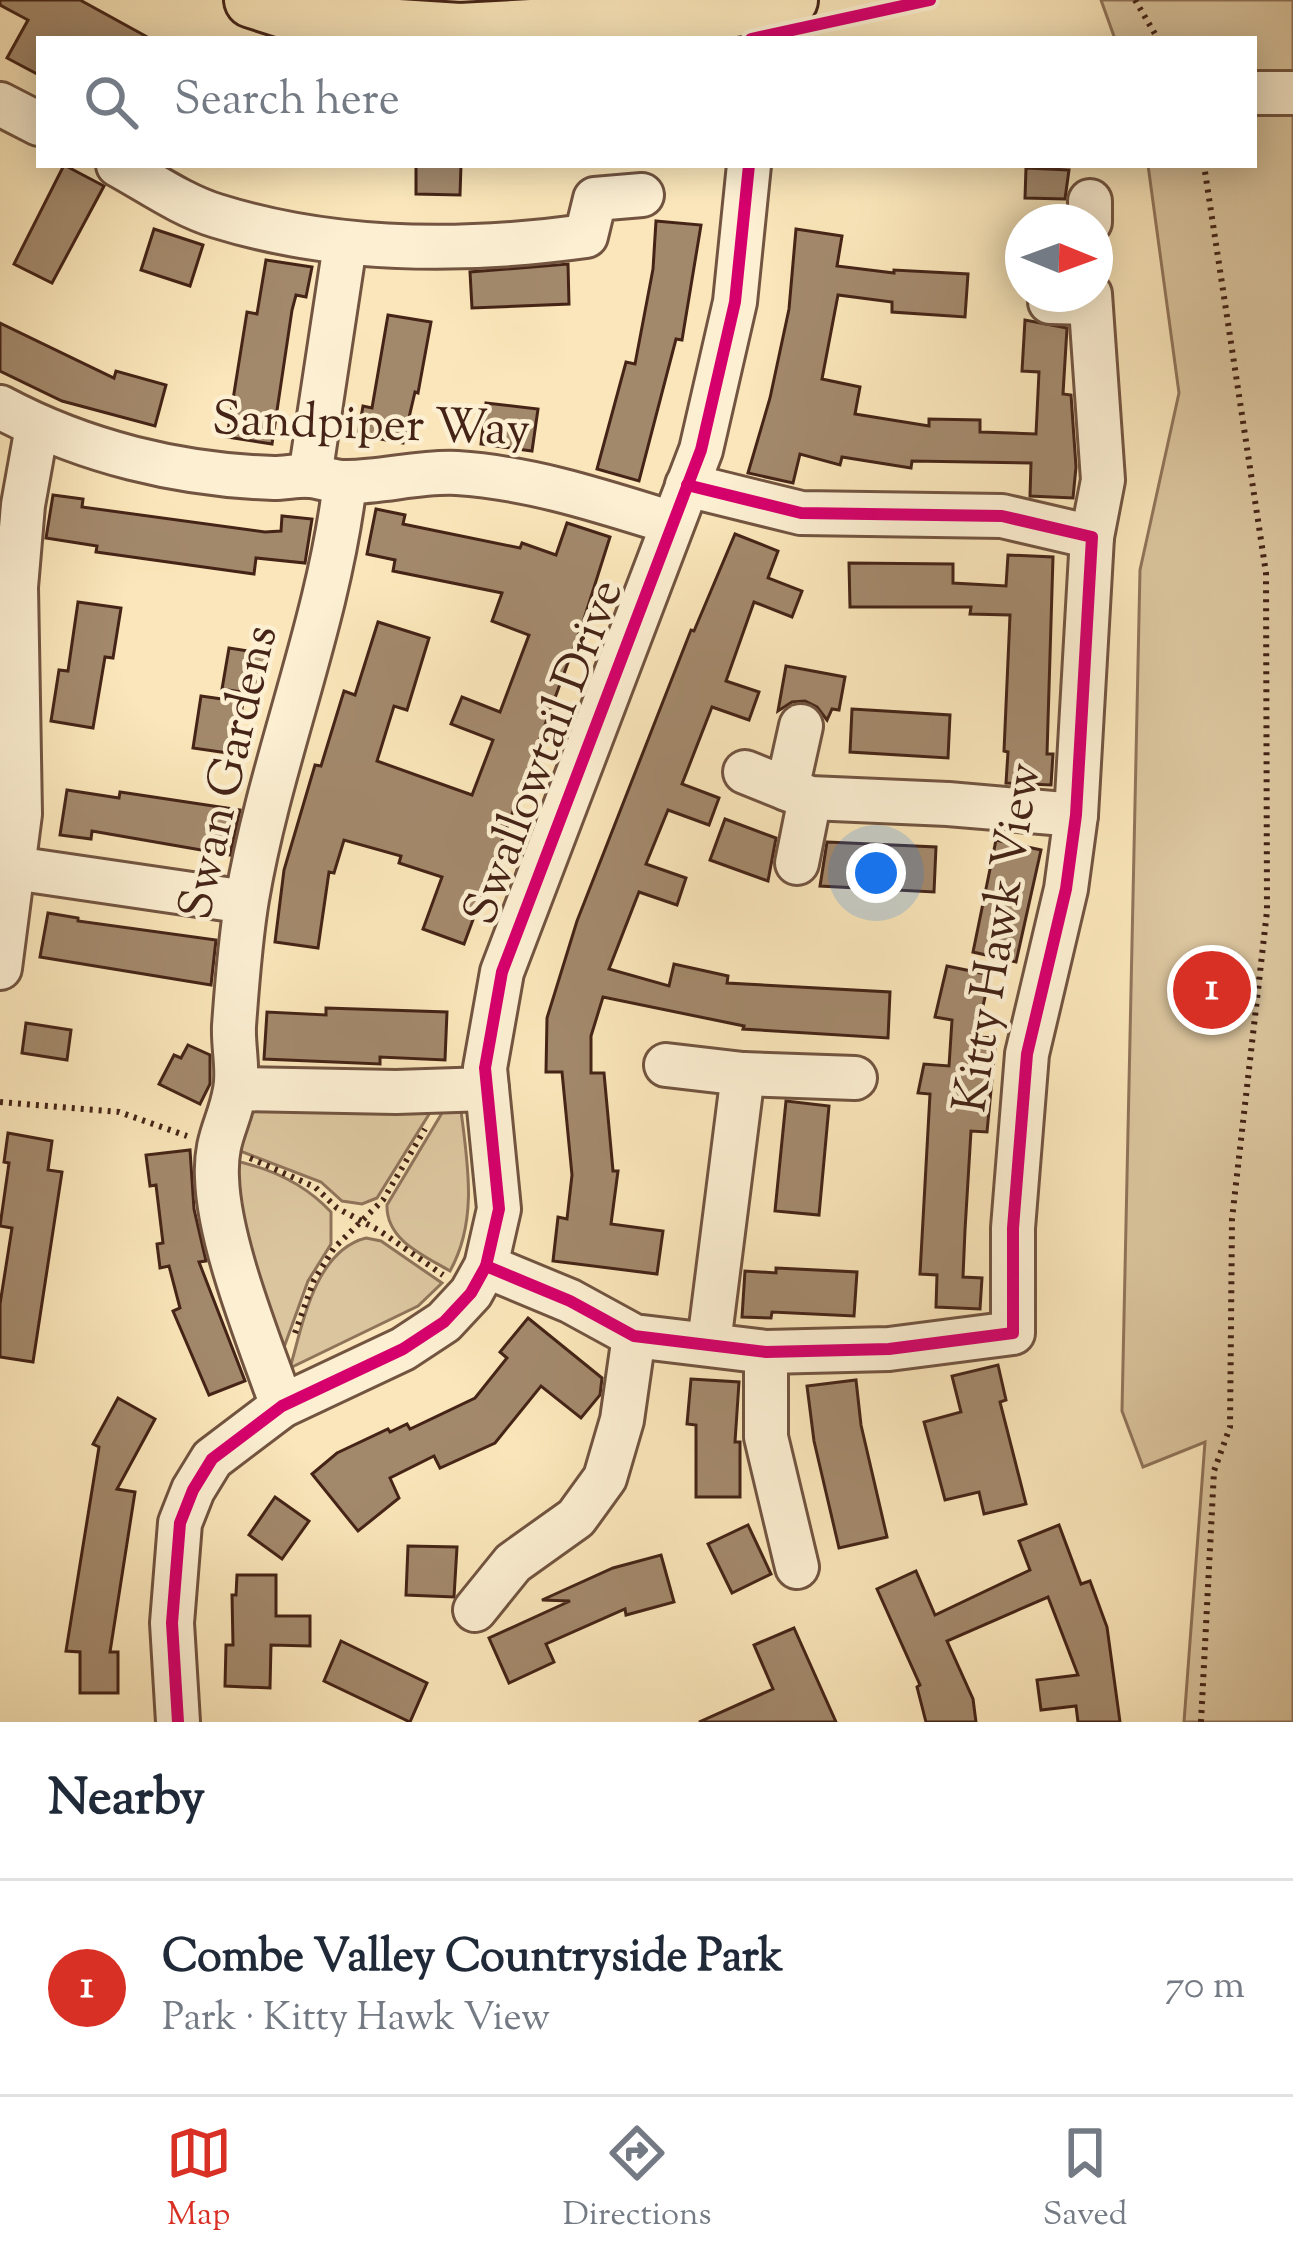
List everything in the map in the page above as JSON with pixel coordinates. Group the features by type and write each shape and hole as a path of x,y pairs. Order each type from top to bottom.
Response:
{"main road":[{"path":"253,0 321,22 460,31 673,19 729,25 790,0"}],"street":[{"path":"1257,93 1293,93"},
{"path":"0,104 36,122"},
{"path":"124,168 213,216 344,245 427,247 586,236 595,199 641,195"},
{"name":"Swallowtail Drive","path":"178,1722 172,1623 180,1523 212,1459 282,1406 404,1349 444,1322 471,1293 486,1266 499,1209 468,1089 485,1068 502,972 701,450 735,302 749,168"},
{"name":"Swan Gardens","path":"282,1406 234,1259 217,1183 217,1142 236,1089 234,1030 246,902 277,759 311,657 337,546 327,479 344,245"},
{"name":"Kitty Hawk View","path":"766,1352 889,1349 1013,1333 1013,1228 1027,1054 1066,889 1076,815 1092,538 1103,480 1078,312"},
{"path":"0,968 20,814 19,417"},
{"name":"Sandpiper Way","path":"19,417 123,456 190,471 327,479 455,473 680,504"},
{"path":"680,504 801,513 1002,516 1092,538"},
{"path":"797,863 801,726"},
{"path":"745,772 799,793 1076,815"},
{"path":"14,868 246,902"},
{"path":"666,1065 743,1074 855,1078"},
{"path":"709,1343 743,1074"},
{"path":"236,1089 468,1089"},
{"path":"486,1266 570,1301 634,1336 766,1352 766,1437 797,1567"},
{"path":"476,1610 513,1563 576,1518 605,1478 622,1420 634,1336"}],"path":[{"path":"1135,0 1156,36"},
{"path":"1201,1722 1214,1471 1230,1427 1232,1220 1267,911 1266,573 1204,168"},
{"path":"290,1345 314,1280 334,1249 382,1200 468,1089"}],"shaded area":[{"path":"1101,0 1293,0 1293,1722 1184,1722 1205,1442 1143,1467 1122,1411 1140,570 1179,393 1148,168 1257,168 1257,36 1114,36"},
{"path":"436,1103 377,1198 362,1204 342,1201 321,1182 227,1146 248,1104"},
{"path":"448,1103 460,1103 469,1189 465,1231 450,1271 399,1237 387,1205"},
{"path":"225,1159 283,1177 331,1212 331,1244 308,1281 278,1364"},
{"path":"366,1238 381,1241 442,1283 418,1306 290,1368 323,1273 334,1257"}],"building":[{"path":"0,0 80,0 146,36 36,36 36,73 7,58 28,20 0,5"},
{"path":"62,168 104,186 52,283 14,264"},
{"path":"416,168 461,168 460,195 416,194"},
{"path":"1026,168 1069,170 1065,199 1025,198"},
{"path":"656,221 701,225 682,340 676,339 639,481 597,469 626,362 635,364 653,269"},
{"path":"154,229 203,245 190,286 141,270"},
{"path":"796,229 842,236 837,266 968,274 965,317 892,312 892,302 838,295 822,379 860,387 855,414 929,426 929,419 980,420 980,432 1036,434 1039,372 1022,371 1025,320 1067,328 1063,394 1071,395 1076,467 1073,498 1030,496 1031,463 912,461 911,468 842,457 840,465 800,454 793,483 748,473 789,309"},
{"path":"266,260 312,267 306,297 296,295 292,310 272,444 227,437 247,312 257,314"},
{"path":"568,264 569,304 472,308 470,272"},
{"path":"388,315 431,322 403,443 358,435 363,406 372,408"},
{"path":"0,323 114,378 116,371 166,385 155,426 62,401 0,371"},
{"path":"486,403 538,409 532,451 481,444"},
{"path":"53,495 83,499 82,507 265,532 281,531 282,516 312,519 305,563 256,558 254,574 96,552 97,546 46,538"},
{"path":"376,509 405,515 403,524 520,548 522,543 556,555 567,523 610,537 464,944 423,929 442,877 399,863 401,856 344,840 334,873 329,872 318,948 275,942 284,870 315,765 321,766 344,691 355,695 378,622 429,638 407,710 394,706 377,761 472,795 493,740 451,724 462,697 500,712 529,635 492,621 502,593 393,571 395,560 367,554"},
{"path":"735,534 778,551 768,578 802,591 792,617 754,602 726,681 759,692 749,720 712,707 682,784 719,798 709,825 668,810 646,864 686,878 677,905 639,892 609,969 669,986 674,964 728,976 727,983 890,992 888,1038 743,1029 603,997 591,1036 591,1073 604,1073 613,1171 618,1171 611,1224 663,1231 657,1274 553,1261 558,1217 567,1219 572,1175 562,1072 546,1072 547,1018 577,921 691,630"},
{"path":"1008,555 1053,557 1047,754 1053,754 1051,785 1006,783 1010,615 970,614 971,607 850,607 849,563 953,564 953,583 1006,586"},
{"path":"78,602 121,608 113,658 105,657 93,728 51,721 59,670 68,671"},
{"path":"229,648 267,654 261,695 222,689"},
{"path":"786,666 845,677 839,710 832,709 827,720 805,701 778,711"},
{"path":"201,696 243,702 235,754 193,748"},
{"path":"852,709 950,715 948,758 850,752"},
{"path":"67,790 119,798 120,792 240,810 230,855 92,831 91,839 60,835"},
{"path":"725,819 776,838 768,881 710,860"},
{"path":"996,840 1041,850 1016,962 973,952"},
{"path":"827,842 936,847 934,892 820,886"},
{"path":"48,913 216,940 211,985 40,957"},
{"path":"947,966 990,975 976,1037 996,1038 987,1132 971,1131 963,1277 982,1278 980,1309 936,1307 937,1275 920,1274 930,1094 918,1093 924,1064 949,1066 952,1020 935,1017"},
{"path":"326,1008 447,1012 445,1060 380,1057 380,1064 264,1059 267,1012 326,1015"},
{"path":"26,1023 71,1030 67,1060 22,1053"},
{"path":"188,1045 210,1055 210,1084 200,1104 159,1084 174,1055 181,1058"},
{"path":"786,1101 829,1106 819,1215 775,1211"},
{"path":"8,1133 52,1141 48,1170 62,1172 33,1362 0,1357 0,1304 12,1228 0,1226"},
{"path":"190,1150 194,1209 206,1261 199,1262 245,1381 209,1395 173,1311 180,1308 169,1266 160,1268 157,1244 163,1243 156,1185 150,1186 146,1155"},
{"path":"776,1268 857,1272 854,1316 772,1312 771,1318 742,1317 745,1271 776,1273"},
{"path":"528,1318 602,1378 600,1395 581,1418 541,1386 495,1443 440,1468 434,1456 390,1478 399,1498 358,1531 312,1474 337,1453 388,1429 407,1424 410,1429 475,1398 507,1358 500,1352"},
{"path":"998,1365 1006,1400 1000,1402 1026,1504 984,1514 979,1492 945,1500 924,1422 961,1412 952,1376"},
{"path":"691,1379 739,1382 735,1442 740,1442 740,1497 696,1497 696,1425 687,1424"},
{"path":"856,1380 861,1425 887,1537 839,1548 814,1441 807,1386"},
{"path":"118,1398 155,1419 117,1489 135,1492 110,1652 118,1652 118,1693 80,1693 80,1652 66,1651 99,1447 93,1444"},
{"path":"275,1497 309,1521 282,1559 249,1535"},
{"path":"748,1525 771,1574 732,1593 708,1544"},
{"path":"1059,1525 1081,1584 1090,1581 1107,1627 1120,1722 1078,1722 1076,1706 1041,1710 1037,1680 1078,1675 1048,1597 947,1641 973,1699 976,1722 926,1722 920,1685 877,1589 916,1571 935,1615 1030,1570 1019,1541"},
{"path":"408,1546 457,1547 454,1597 406,1595"},
{"path":"661,1555 674,1602 626,1615 625,1609 546,1644 554,1662 509,1683 489,1638 570,1601 542,1600 613,1568"},
{"path":"237,1575 276,1575 276,1616 310,1616 310,1646 271,1645 270,1688 225,1686"},
{"path":"794,1628 836,1722 699,1722 773,1689 754,1645"},
{"path":"341,1641 427,1683 410,1722 324,1681"}],"cycle path":[{"path":"765,36 930,0"},
{"path":"178,1722 172,1623 180,1523 212,1459 282,1406 403,1349 444,1322 471,1293 486,1266 499,1209 485,1068 502,972 701,450 735,302 749,168"},
{"path":"486,1266 570,1301 634,1336 766,1352 889,1349 1013,1333 1013,1228 1027,1054 1066,889 1076,815 1092,537 1002,516 801,513 687,485"}],"place":[{"name":"Combe Valley Countryside Park","path":"1212,990"}]}
